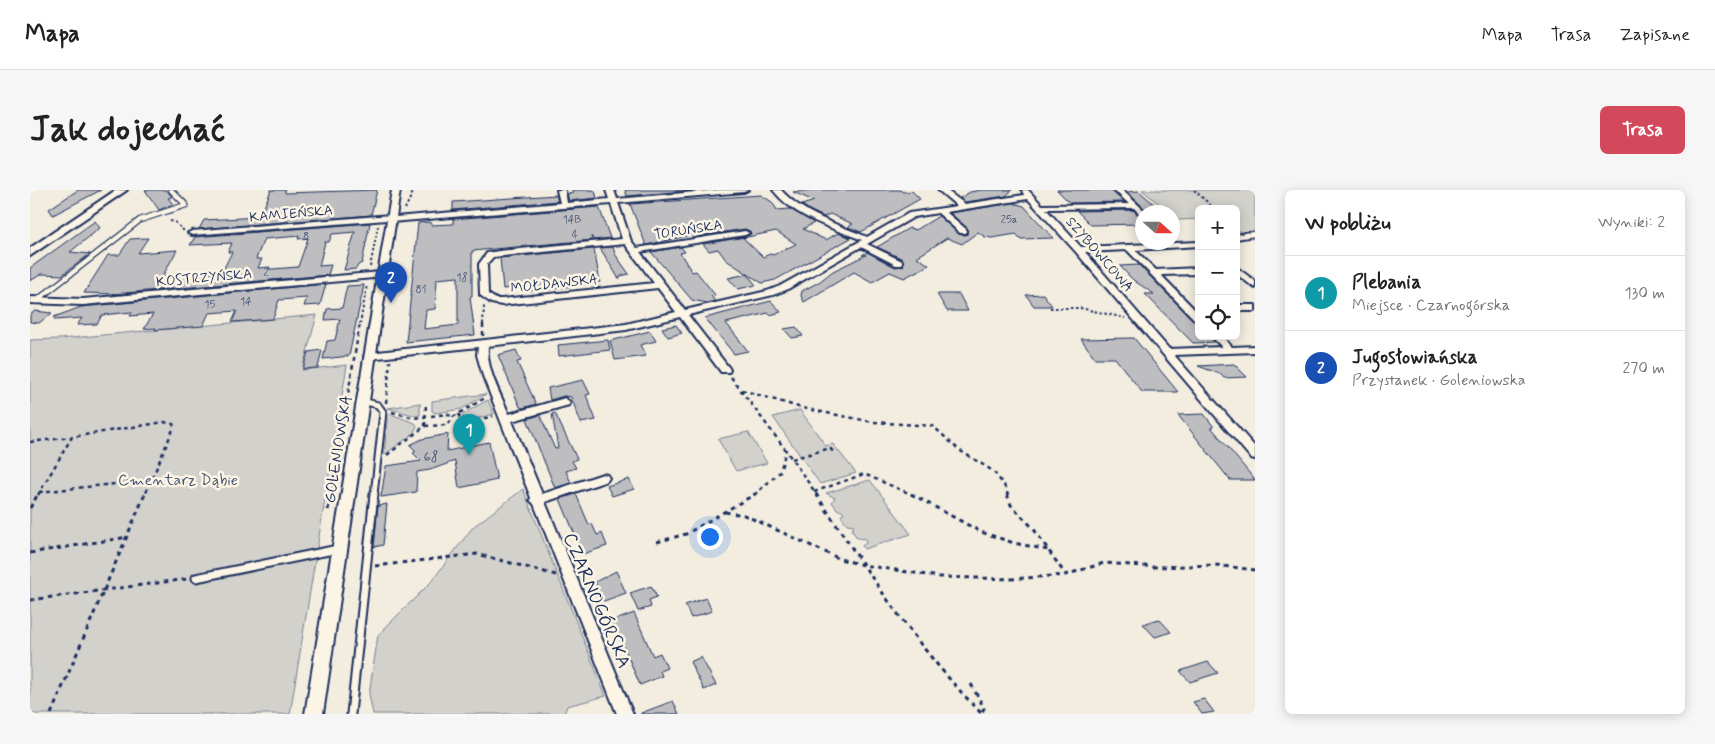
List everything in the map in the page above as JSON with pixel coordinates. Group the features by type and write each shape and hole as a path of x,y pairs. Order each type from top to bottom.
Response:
{"street":[{"path":"30,253 106,199 123,190"},
{"name":"GOLENIOWSKA","path":"314,714 369,356 375,276 391,219 396,190"},
{"path":"561,190 564,206"},
{"name":"TORUŃSKA","path":"610,190 627,240 634,251 725,370"},
{"name":"KAMIEŃSKA","path":"192,233 564,206 744,190"},
{"path":"777,190 787,201 803,211 864,242 899,263"},
{"path":"942,190 962,206"},
{"path":"1118,190 1135,205"},
{"path":"369,356 626,327 783,288 912,215 1027,193"},
{"name":"SZYBOWCOWA","path":"1027,193 1079,250 1255,455"},
{"name":"SZYBOWCOWA","path":"1040,207 1135,206"},
{"path":"939,210 964,231"},
{"name":"TORUŃSKA","path":"634,251 745,233"},
{"path":"484,294 483,264 490,256 499,253 627,240"},
{"path":"1079,250 1195,244"},
{"path":"1130,249 1154,274 1195,310"},
{"path":"1154,274 1195,272"},
{"path":"1240,273 1255,285"},
{"name":"KOSTRZYŃSKA","path":"33,300 83,302 375,276"},
{"name":"MOŁDAWSKA","path":"484,294 494,301 502,302 659,285"},
{"path":"1240,308 1255,308"},
{"path":"1220,340 1230,350"},
{"name":"CZARNOGÓRSKA","path":"483,344 484,365 500,417 625,714"},
{"path":"1167,352 1255,349"},
{"path":"500,417 565,402"},
{"path":"536,500 602,478"}],"lane":[{"path":"33,300 140,220 186,204 171,190"},
{"path":"1240,236 1255,234"},
{"path":"351,714 384,412 378,405 362,401"},
{"path":"196,578 340,548"}],"path":[{"path":"328,510 375,276 391,219 405,207 414,190"},
{"path":"1194,190 1211,205"},
{"path":"1251,190 1255,192"},
{"path":"170,221 175,222 184,231 192,233"},
{"path":"483,344 484,294"},
{"name":"SZYBOWCOWA","path":"1050,308 1080,308 1119,317 1139,319"},
{"path":"391,354 386,410 414,418 447,414 453,417"},
{"path":"725,370 786,450 918,645 948,682 981,714 984,708 971,684"},
{"path":"740,390 802,408 873,422 933,426 958,450 993,471 1004,485 1012,505 1033,528 1065,575"},
{"path":"384,457 425,426 448,425 453,417 487,397"},
{"path":"425,426 426,402"},
{"path":"459,414 464,444"},
{"path":"461,425 500,417"},
{"path":"30,442 156,423 173,424 174,428 106,591 51,714"},
{"path":"30,508 72,437"},
{"path":"792,459 830,448 833,452"},
{"path":"657,542 686,534 753,496 780,472 786,450"},
{"path":"814,492 864,474 922,499 982,532 1022,546 1048,550"},
{"path":"38,492 152,480"},
{"path":"725,512 744,515 840,559 863,565 940,577 1011,579 1065,575 1104,563 1157,567 1215,565 1255,570"},
{"path":"30,553 128,537"},
{"path":"366,568 477,554 558,576 567,573"},
{"path":"30,600 196,578"}],"green space":[{"path":"1142,190 1255,190 1255,238 1250,239 1240,232 1240,205 1195,205 1195,219 1180,220 1180,205 1160,205"},
{"name":"Cmentarz Dąbie","path":"317,315 302,370 347,365 290,714 30,714 30,340 60,339"},
{"path":"486,394 462,409 436,413 432,411 432,401"},
{"path":"488,400 494,414 472,420 462,417 465,413"},
{"path":"420,403 420,415 416,416 388,408"},
{"path":"800,410 826,446 833,444 856,473 820,484 773,417"},
{"path":"388,413 415,423 417,426 413,434 384,455"},
{"path":"748,432 767,463 736,471 718,439"},
{"path":"870,480 911,534 864,549 862,546 866,543 866,539 857,538 852,530 854,525 847,524 841,516 844,512 837,509 832,502 835,498 826,493"},
{"path":"523,489 606,696 567,706 564,714 373,714 369,694 378,635 431,582 473,527"}],"building":[{"path":"78,190 101,190 53,215 49,209"},
{"path":"145,190 167,190 172,197 168,198 173,204 159,210"},
{"path":"271,190 285,190 285,193 377,190 371,215 199,229 204,220 260,217"},
{"path":"572,190 592,190 595,191 597,198 569,201 567,194 573,193"},
{"path":"625,190 697,190 627,196"},
{"path":"814,190 912,191 920,199 861,232 848,227 853,224 830,214 824,217 811,211 802,205 814,201 793,192"},
{"path":"1012,190 1006,196 965,202 960,198 970,192"},
{"path":"1057,190 1110,190 1124,202 1070,203"},
{"path":"1139,191 1155,205 1141,205 1127,192"},
{"path":"556,195 558,201 453,210 453,202"},
{"path":"761,195 772,202 777,210 790,209 814,223 803,229 826,240 838,233 851,238 775,280 762,283 726,260 718,249 709,251 703,244 745,237 751,234 750,231 745,229 698,236 696,234 646,245 630,204","holes":["776,231 796,244 773,255 770,254 763,257 743,238"]},
{"path":"1013,203 1024,206 1053,238 1021,239 1016,234 992,238 985,237 978,232 962,244 947,238 917,257 929,265 904,278 890,272 872,282 854,272 804,302 801,296 802,291 819,282 833,271 866,255 862,255 867,252 895,267 903,266 903,259 877,247 909,228 916,230 939,216 959,234 966,235 967,228 950,213"},
{"path":"599,207 610,238 594,240 591,236 592,240 472,251 472,296 470,297 475,335 406,342 418,223 427,222 431,223 431,225 453,224 453,219","holes":["458,277 458,325 424,329 426,310 435,309 437,279"]},
{"path":"1133,210 1135,212 1135,224 1091,225 1077,211"},
{"path":"95,221 100,228 70,252 90,254 62,275 42,274 30,281 30,268"},
{"path":"370,223 362,263 356,269 344,270 355,232 332,234 329,242 325,242 319,266 331,265 328,275 114,294 84,293 108,255 119,255 130,239 148,238 138,253 177,250 162,277 222,272 232,252 228,252 232,243 190,245 195,237","holes":["299,236 298,239 308,238 298,267 258,268 262,259 256,259 264,239"]},
{"path":"613,247 615,254 629,274 621,276 619,279 600,248"},
{"path":"681,247 685,252 680,253 692,272 696,271 715,295 711,296 715,301 707,303 692,300 651,252"},
{"path":"594,249 600,282 528,291 527,286 503,289 500,258"},
{"path":"1139,265 1195,322 1195,340 1213,340 1215,342 1193,343 1145,294 1154,294 1133,280 1120,266"},
{"path":"747,274 756,285 738,289 728,278"},
{"path":"326,284 320,305 304,306 307,298 279,300 273,319 232,322 237,311 209,313 203,326 155,330 156,328 144,329 153,314 130,316 132,312 102,315 97,324 77,325 82,318 55,320 54,317 81,307"},
{"path":"364,285 349,356 323,359 327,341 335,340 340,319 325,320 327,309 342,308 347,286"},
{"path":"937,294 959,294 968,311 947,311"},
{"path":"1043,294 1052,306 1034,306 1026,295"},
{"path":"771,301 781,312 770,315 768,313 726,323 748,351 734,354 705,318"},
{"path":"35,311 52,313 39,323 30,322 30,315"},
{"path":"676,325 682,333 668,337 662,328"},
{"path":"796,327 803,336 792,338 784,329"},
{"path":"650,331 656,341 640,345 646,356 615,360 610,341"},
{"path":"1134,338 1178,392 1142,392 1115,358 1095,358 1081,339"},
{"path":"608,340 610,350 559,356 558,345"},
{"path":"322,350 318,368 303,369 308,352"},
{"path":"516,350 521,361 517,362 536,404 523,408 520,407 498,355"},
{"path":"1234,364 1247,377 1224,378 1220,374 1198,366"},
{"path":"583,380 590,394 586,395 596,420 581,423 571,397 564,396 550,400 548,388"},
{"path":"555,413 577,459 572,461 576,468 566,471 571,483 555,488 527,419 540,415 555,449 558,448 552,414"},
{"path":"1204,414 1214,427 1211,427 1255,480 1230,480 1178,415"},
{"path":"448,434 447,451 489,442 497,480 459,488 455,461 430,470 417,472 416,492 381,497 386,466 421,461 413,453 416,451 410,445 422,439"},
{"path":"629,479 634,489 612,496 607,486"},
{"path":"576,494 589,525 592,524 597,535 602,533 607,546 583,554 560,499"},
{"path":"387,504 383,545 374,547 378,506"},
{"path":"616,571 626,593 604,601 598,599 596,595 599,589 595,582"},
{"path":"651,586 657,597 649,600 651,607 638,611 630,593"},
{"path":"706,598 712,611 691,618 685,605"},
{"path":"634,613 653,656 660,653 667,668 660,671 662,676 640,685 617,631 613,630 611,625 613,621"},
{"path":"1159,619 1171,632 1155,637 1143,624"},
{"path":"701,657 716,685 704,690 690,662"},
{"path":"1208,662 1218,673 1190,682 1180,671"},
{"path":"1204,699 1214,712 1202,714 1193,702"},
{"path":"673,701 679,714 641,714 641,713"}],"place":[{"name":"Jugosłowiańska","path":"391,303"},
{"name":"Plebania","path":"469,455"}]}
